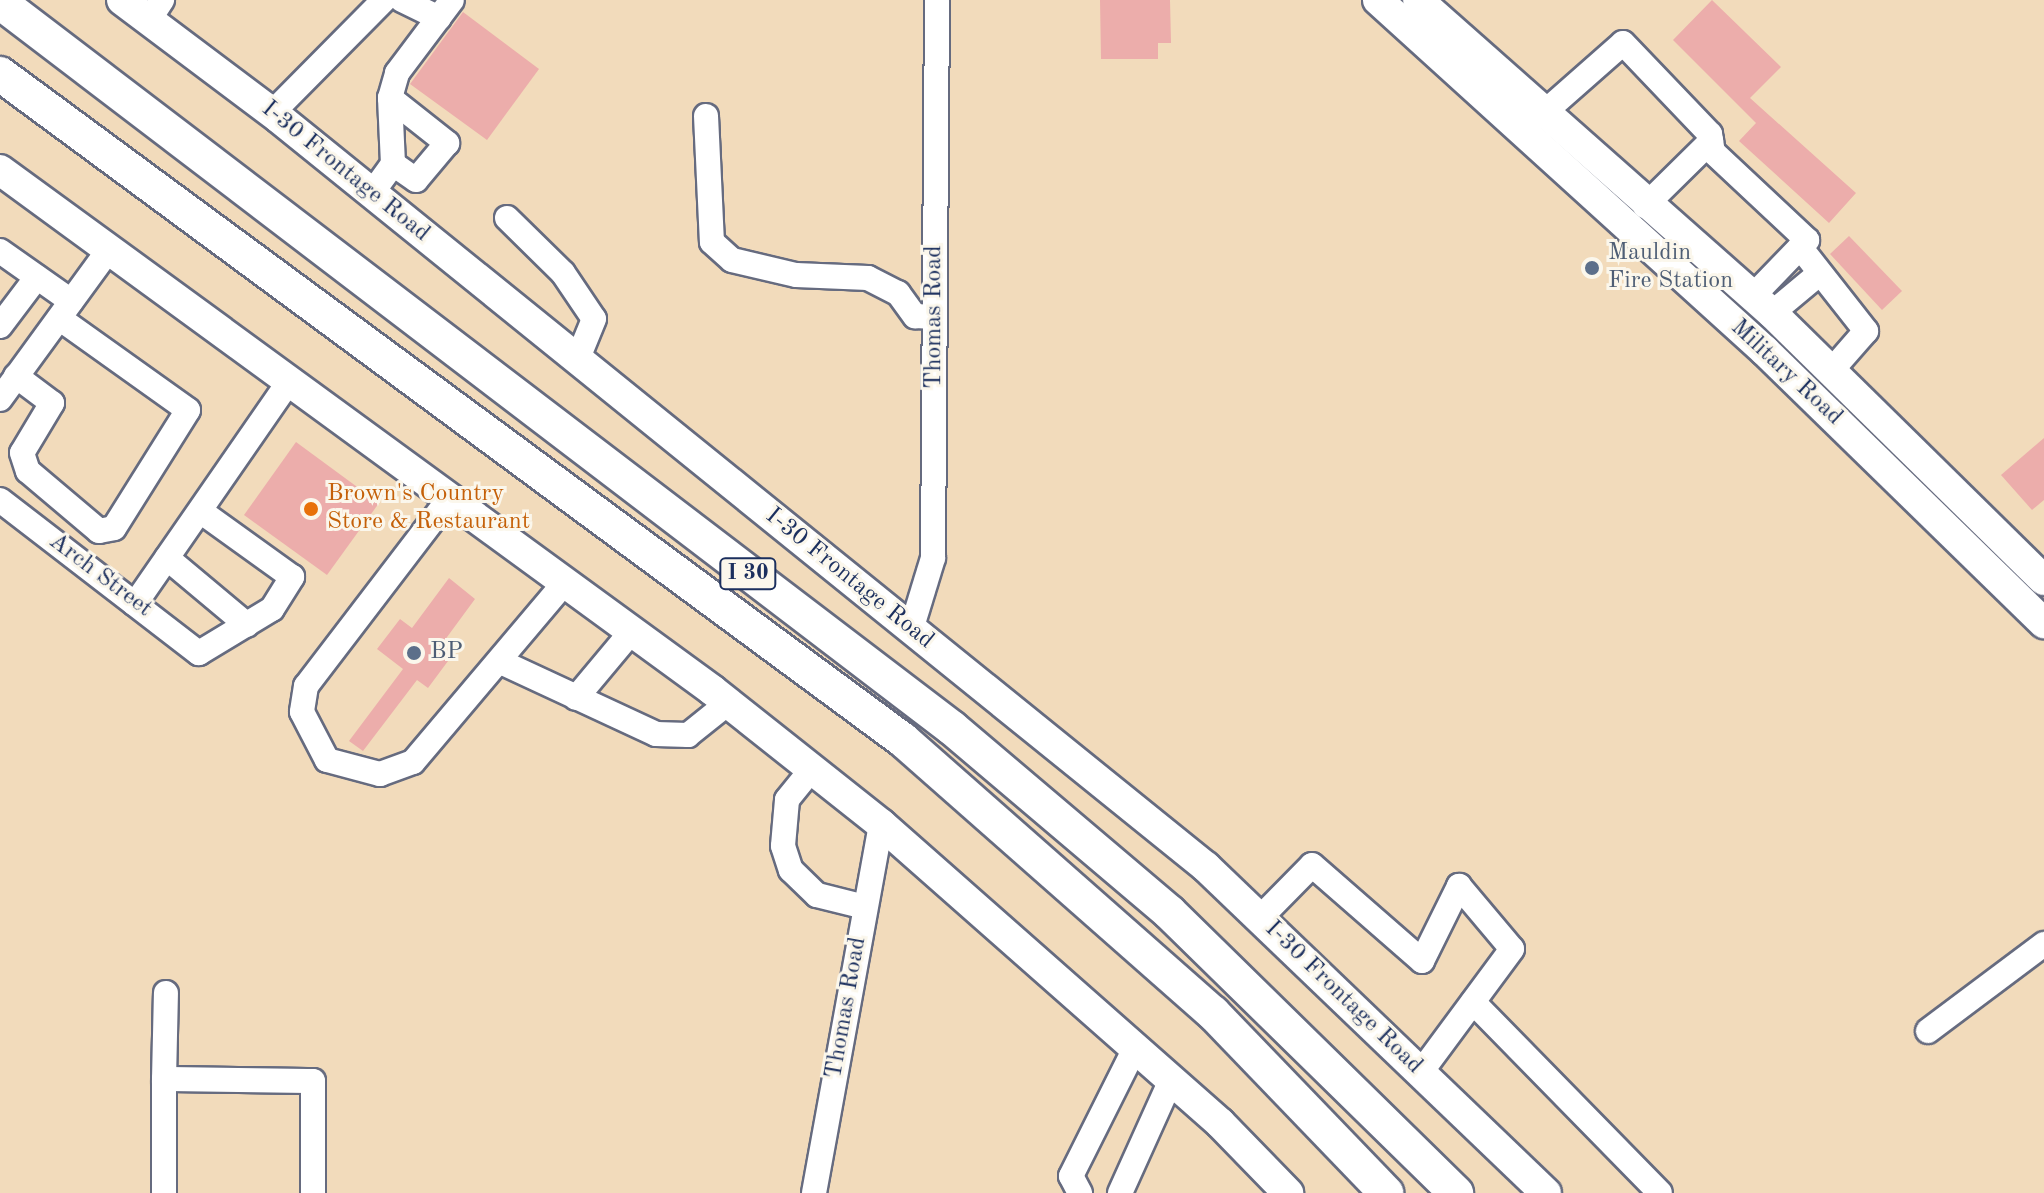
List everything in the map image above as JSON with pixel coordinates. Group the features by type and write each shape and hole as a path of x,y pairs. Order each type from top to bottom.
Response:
{"highway":[{"name":"I 30","path":"0,2 952,728 1169,912 1456,1193"},
{"name":"I 30","path":"0,74 903,740 1213,1013 1386,1193"}],"main road":[{"name":"I-30 Frontage Road","path":"122,0 156,10 272,113 578,358 1260,918 1546,1193"},
{"name":"Military Road","path":"1378,0 1637,217 1762,305 2044,580"},
{"name":"Military Road","path":"1418,0 1547,110 1637,217 2044,623"},
{"path":"0,170 632,631 881,824 1171,1080 1288,1193"}],"street":[{"path":"272,113 384,0"},
{"path":"372,193 393,164 390,98 397,73 446,9 402,0"},
{"name":"Thomas Road","path":"911,630 933,558 937,0"},
{"path":"1547,110 1623,43 1711,141 1713,152 1807,240 1762,305"},
{"path":"390,98 447,143 416,180 393,164"},
{"path":"706,116 712,242 732,260 796,275 868,278 898,293 915,316 935,317"},
{"path":"1637,217 1711,141"},
{"path":"507,218 563,273 594,319 578,358"},
{"path":"1800,247 1866,331 1832,370"},
{"path":"0,251 37,277 65,310 188,410 114,528 99,531 28,471 22,453 52,403 16,376"},
{"path":"0,399 108,251"},
{"path":"1762,305 1820,273"},
{"path":"0,326 37,277"},
{"path":"135,604 289,382"},
{"path":"449,499 306,686 302,712 327,760 380,774 413,762 501,662 565,582"},
{"name":"Arch Street","path":"0,500 199,653 247,625"},
{"path":"167,558 247,625 272,609 292,577 200,511"},
{"path":"576,698 632,631"},
{"path":"501,662 656,734 688,735 728,703"},
{"path":"811,770 787,800 783,846 791,870 817,895 865,907"},
{"name":"Thomas Road","path":"814,1193 881,824"},
{"path":"1260,918 1312,865 1422,961 1459,886 1512,949 1421,1072"},
{"path":"1928,1031 2044,944"},
{"path":"164,1193 166,993"},
{"path":"1473,1002 1660,1193"},
{"path":"1080,1193 1071,1176 1135,1048"},
{"path":"164,1079 313,1081 313,1193"},
{"path":"1120,1193 1171,1080"}],"building":[{"path":"1100,0 1170,0 1171,43 1158,43 1158,59 1101,59"},
{"path":"1712,0 1781,67 1750,98 1856,193 1829,223 1739,141 1756,123 1673,40"},
{"path":"463,12 539,69 487,140 410,84"},
{"path":"1849,236 1902,291 1882,310 1830,254"},
{"path":"2044,438 2044,500 2032,510 2001,475"},
{"name":"Brown's Country Store & Restaurant","path":"296,442 379,503 327,575 244,515"},
{"path":"449,578 475,599 439,648 451,657 428,688 417,680 363,751 349,741 403,669 377,649 400,619 412,628"}],"place":[{"name":"Mauldin Fire Station","path":"1592,268"},
{"name":"Brown's Country Store & Restaurant","path":"311,509"},
{"name":"BP","path":"414,653"}]}
